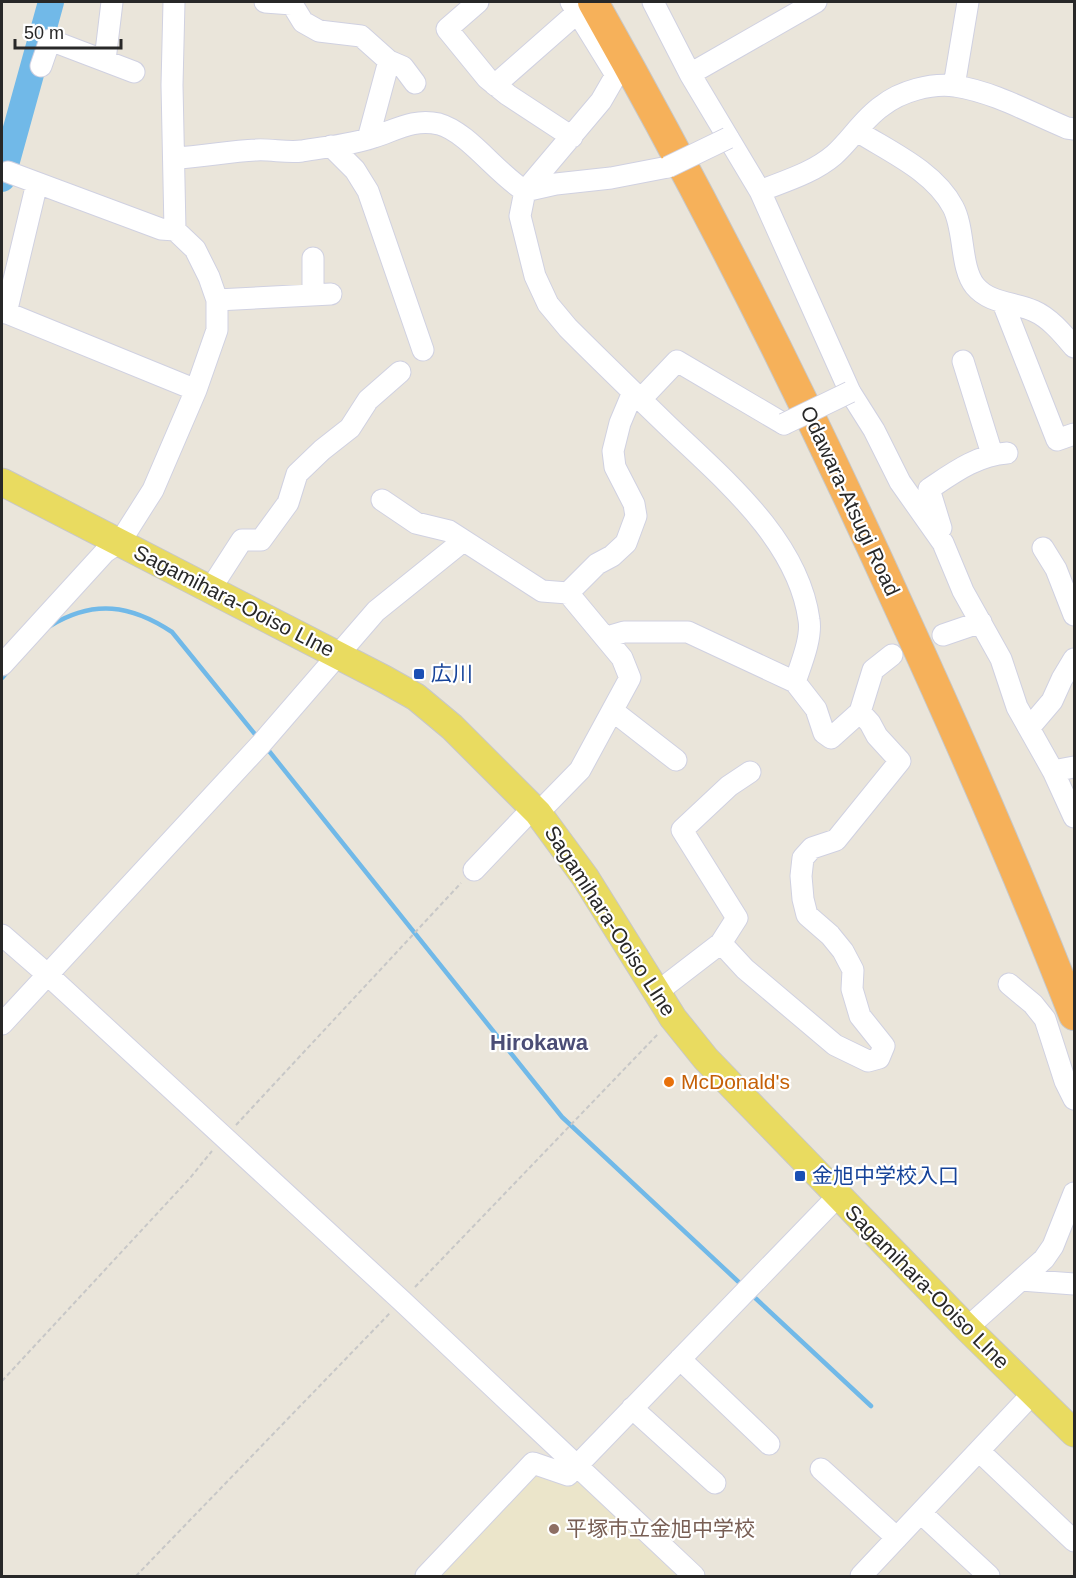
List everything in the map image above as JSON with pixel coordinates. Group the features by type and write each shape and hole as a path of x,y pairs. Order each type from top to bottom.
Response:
{"highway":[{"name":"Odawara-Atsugi Road","path":"613,2 733,222 834,421 947,665 1048,898 1074,967"},
{"name":"Odawara-Atsugi Road","path":"580,5 717,230 818,430 928,670 1031,904 1074,1015"}],"main road":[{"name":"Sagamihara-Ooiso LIne","path":"2,482 339,655 416,697 452,727 536,810 585,877 673,1018 706,1059 1033,1393 1072,1424"}],"street":[{"path":"105,60 112,2"},
{"path":"174,2 172,85 175,230"},
{"path":"265,2 292,4 303,22 319,31 361,36 388,61 403,67 416,83"},
{"path":"478,2 447,29 495,85 572,137"},
{"path":"653,2 690,74 760,191 850,392 874,430 900,482 943,543 963,591 1001,659 1017,707 1053,771 1074,817"},
{"path":"690,74 816,2"},
{"path":"954,86 968,2"},
{"path":"495,85 580,5 616,75 601,101 525,191 520,216 535,276 548,304 568,328 721,476 770,529 804,593 810,622 805,653 795,682"},
{"path":"41,66 50,40 134,72"},
{"path":"368,139 388,61"},
{"path":"760,191 810,171 833,155 881,106 908,92 937,85 979,91 1074,129"},
{"path":"175,158 204,157 257,150 299,151 368,139 395,127 415,123 438,124 456,131 511,182 525,191 668,167 728,138"},
{"path":"857,131 926,175 953,207 963,240 967,269 975,286 1003,303 1019,305 1036,312 1056,327 1074,347"},
{"path":"331,146 355,170 368,191 423,350"},
{"path":"2,665 105,552 120,542 153,489 196,390 217,330 217,300 209,277 195,249 175,230 161,229 4,171"},
{"path":"37,183 4,312 196,390"},
{"path":"217,300 322,295 313,258"},
{"path":"1003,303 1057,440 1074,434"},
{"path":"568,593 597,564 612,556 626,543 636,516 634,504 615,467 613,451 620,423 637,396 677,361 784,424 850,392"},
{"path":"943,543 941,528 929,489 962,467 999,453 963,361"},
{"path":"211,588 243,540 261,540 288,503 297,474 350,428 368,400 400,372"},
{"path":"382,500 416,523 449,531 542,591 568,593 607,637 622,658 630,678 580,770 474,870"},
{"path":"2,1024 261,744 376,611 463,541"},
{"path":"1043,548 1056,569 1074,615"},
{"path":"943,635 981,622"},
{"path":"607,637 624,632 688,632 795,682 816,709 824,733 831,738 860,712 873,670 892,655"},
{"path":"1029,728 1053,702 1062,679 1074,659"},
{"path":"613,711 675,760"},
{"path":"722,943 745,969 835,1045 868,1061 879,1058 885,1046 860,1016 852,989 853,970 843,951 830,935 807,915 801,876 803,858 812,848 836,840 900,761 876,736 870,723 860,712"},
{"path":"1053,771 1074,767"},
{"path":"656,993 722,943 737,918 682,830 729,786 750,772"},
{"path":"2,935 402,1301 694,1576"},
{"path":"1009,984 1033,1004 1045,1019 1065,1081 1074,1099"},
{"path":"968,1328 1044,1259 1053,1246 1074,1193"},
{"path":"426,1576 533,1463 568,1475 838,1196"},
{"path":"1021,1280 1074,1284"},
{"path":"680,1359 769,1444"},
{"path":"861,1576 1033,1393"},
{"path":"632,1408 715,1483"},
{"path":"979,1451 1074,1541"},
{"path":"821,1468 897,1538"},
{"path":"921,1513 989,1576"}],"shaded area":[{"name":"平塚市立金旭中学校","path":"532,1471 579,1482 681,1576 435,1576"}],"waterway":[{"path":"2,179 51,2"},
{"path":"50,626 66,617 97,609 127,611 157,623 172,632 258,738"},
{"path":"2,678 8,671"},
{"path":"265,746 562,1117 744,1287"},
{"path":"752,1295 871,1406"}],"place":[{"name":"広川","path":"419,674"},
{"name":"McDonald's","path":"669,1082"},
{"name":"金旭中学校入口","path":"800,1176"},
{"name":"平塚市立金旭中学校","path":"554,1529"}],"district":[{"name":"Hirokawa","path":"539,1042"}]}
